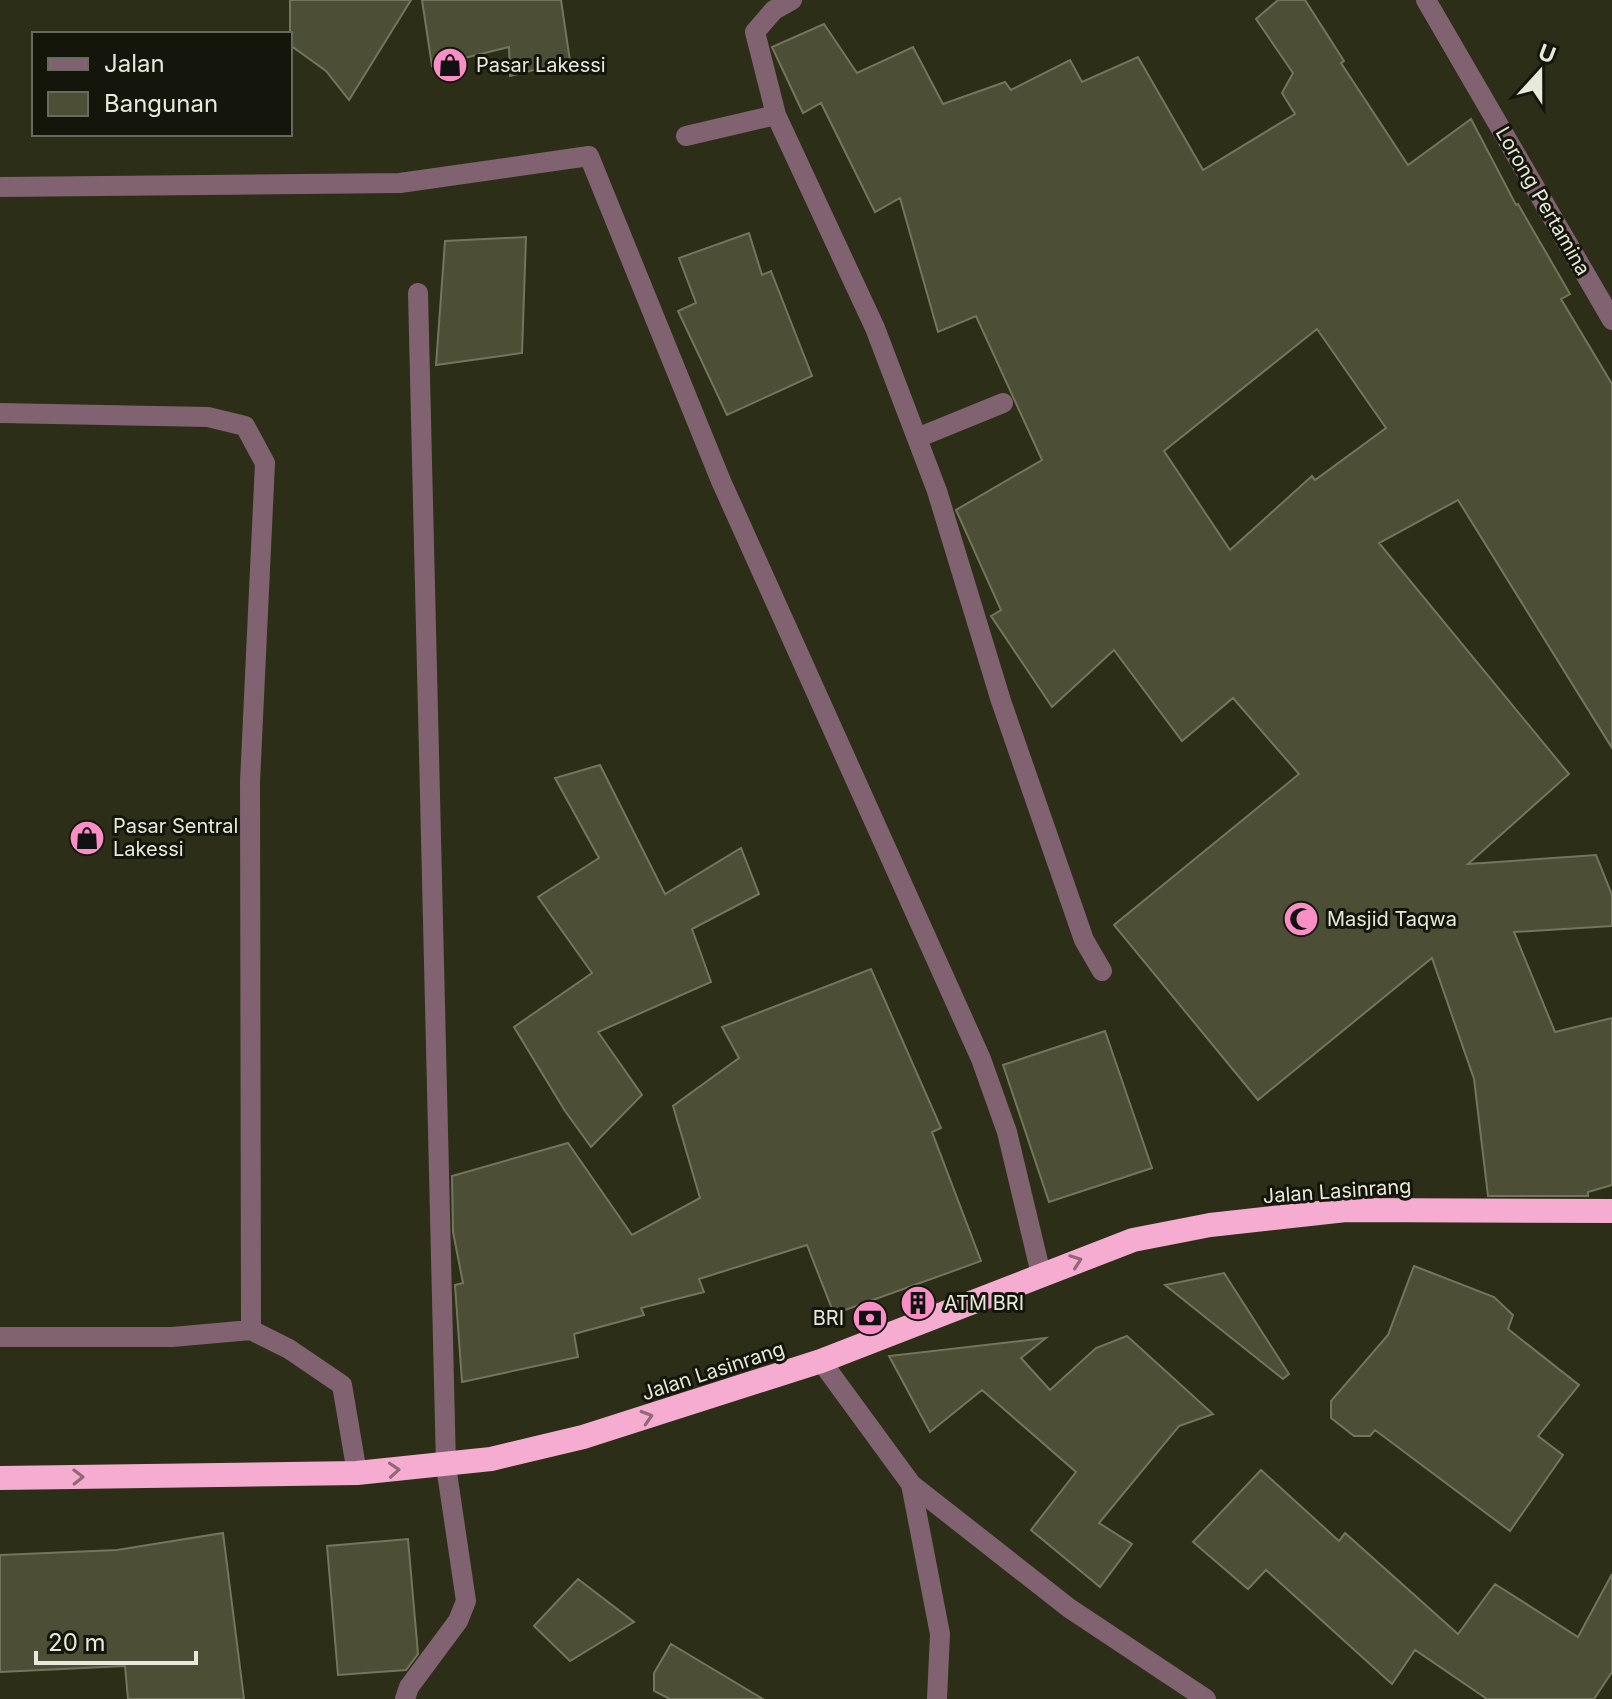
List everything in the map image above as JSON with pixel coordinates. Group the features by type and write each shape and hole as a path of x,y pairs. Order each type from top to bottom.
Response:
{"highway":[{"name":"Jalan Lasinrang","path":"0,1478 357,1473 446,1466 583,1437 821,1361 1133,1240 1210,1225 1361,1210 1612,1211"}],"street":[{"path":"792,0 774,10 755,32 776,115 875,328 917,438 937,491 1001,701 1084,940 1102,971"},
{"name":"Lorong Pertamina","path":"1426,0 1612,320"},
{"path":"686,136 776,115"},
{"path":"0,187 400,183 589,156 721,481 981,1059 1007,1132 1041,1274"},
{"path":"405,1699 409,1687 458,1621 466,1601 446,1466 418,293"},
{"path":"917,438 1003,403"},
{"path":"0,413 208,417 245,426 265,463 250,782 251,1330"},
{"path":"0,1337 172,1337 251,1330 289,1349 342,1385 357,1473"},
{"path":"821,1361 911,1484 1069,1608 1206,1699"},
{"path":"911,1484 940,1634 937,1699"}],"building":[{"path":"290,0 411,0 349,100 326,71 292,46"},
{"path":"422,0 561,0 570,61 510,76 509,47 432,66"},
{"path":"1278,0 1305,0 1344,61 1341,63 1408,165 1471,119 1516,205 1570,294 1561,299 1612,384 1612,748 1458,500 1379,543 1569,774 1468,864 1596,855 1612,895 1612,926 1514,932 1555,1032 1612,1018 1612,1185 1588,1192 1588,1196 1488,1196 1474,1079 1432,958 1258,1100 1114,925 1299,774 1233,698 1182,741 1114,650 1052,707 991,616 1001,610 956,510 1042,460 976,316 938,332 900,198 875,212 821,103 803,113 772,47 824,24 857,73 913,47 943,104 1005,82 1011,90 1070,60 1082,82 1138,57 1203,170 1295,114 1282,93 1293,73 1256,19","holes":["1317,329 1386,428 1315,480 1312,476 1230,550 1164,451"]},
{"path":"749,233 762,275 771,271 812,376 727,415 678,311 696,303 679,258"},
{"path":"526,237 522,353 436,365 445,241"},
{"path":"600,765 665,894 741,848 759,894 692,929 711,982 598,1032 642,1095 591,1147 565,1111 514,1027 592,973 538,897 599,858 555,778"},
{"path":"871,969 941,1128 932,1132 981,1261 834,1314 807,1245 699,1279 704,1292 641,1308 644,1315 574,1334 578,1357 462,1382 455,1285 463,1283 453,1232 452,1176 568,1143 632,1235 700,1198 673,1106 739,1058 722,1027"},
{"path":"1105,1031 1152,1168 1049,1202 1003,1065"},
{"path":"1414,1266 1494,1297 1513,1315 1508,1329 1579,1385 1538,1436 1563,1455 1510,1531 1375,1430 1370,1436 1354,1436 1331,1418 1331,1401 1388,1335"},
{"path":"1224,1273 1289,1374 1283,1379 1165,1285"},
{"path":"1127,1336 1213,1414 1179,1426 1099,1523 1132,1544 1100,1587 1031,1530 1076,1472 982,1390 930,1432 889,1356 1046,1338 1021,1358 1050,1390 1096,1348"},
{"path":"1261,1470 1339,1541 1345,1533 1458,1634 1495,1584 1578,1637 1612,1574 1612,1672 1594,1699 1487,1699 1415,1650 1392,1684 1266,1570 1248,1589 1193,1542"},
{"path":"223,1533 244,1699 128,1699 125,1666 0,1672 0,1555 117,1550"},
{"path":"408,1539 418,1654 406,1670 338,1675 327,1546"},
{"path":"578,1579 634,1622 570,1661 534,1626"},
{"path":"671,1644 763,1699 670,1699 654,1691 654,1673"}],"place":[{"name":"Pasar Lakessi","path":"450,65"},
{"name":"Pasar Sentral Lakessi","path":"87,838"},
{"name":"Masjid Taqwa","path":"1301,919"},
{"name":"ATM BRI","path":"918,1303"},
{"name":"BRI","path":"870,1318"}]}
